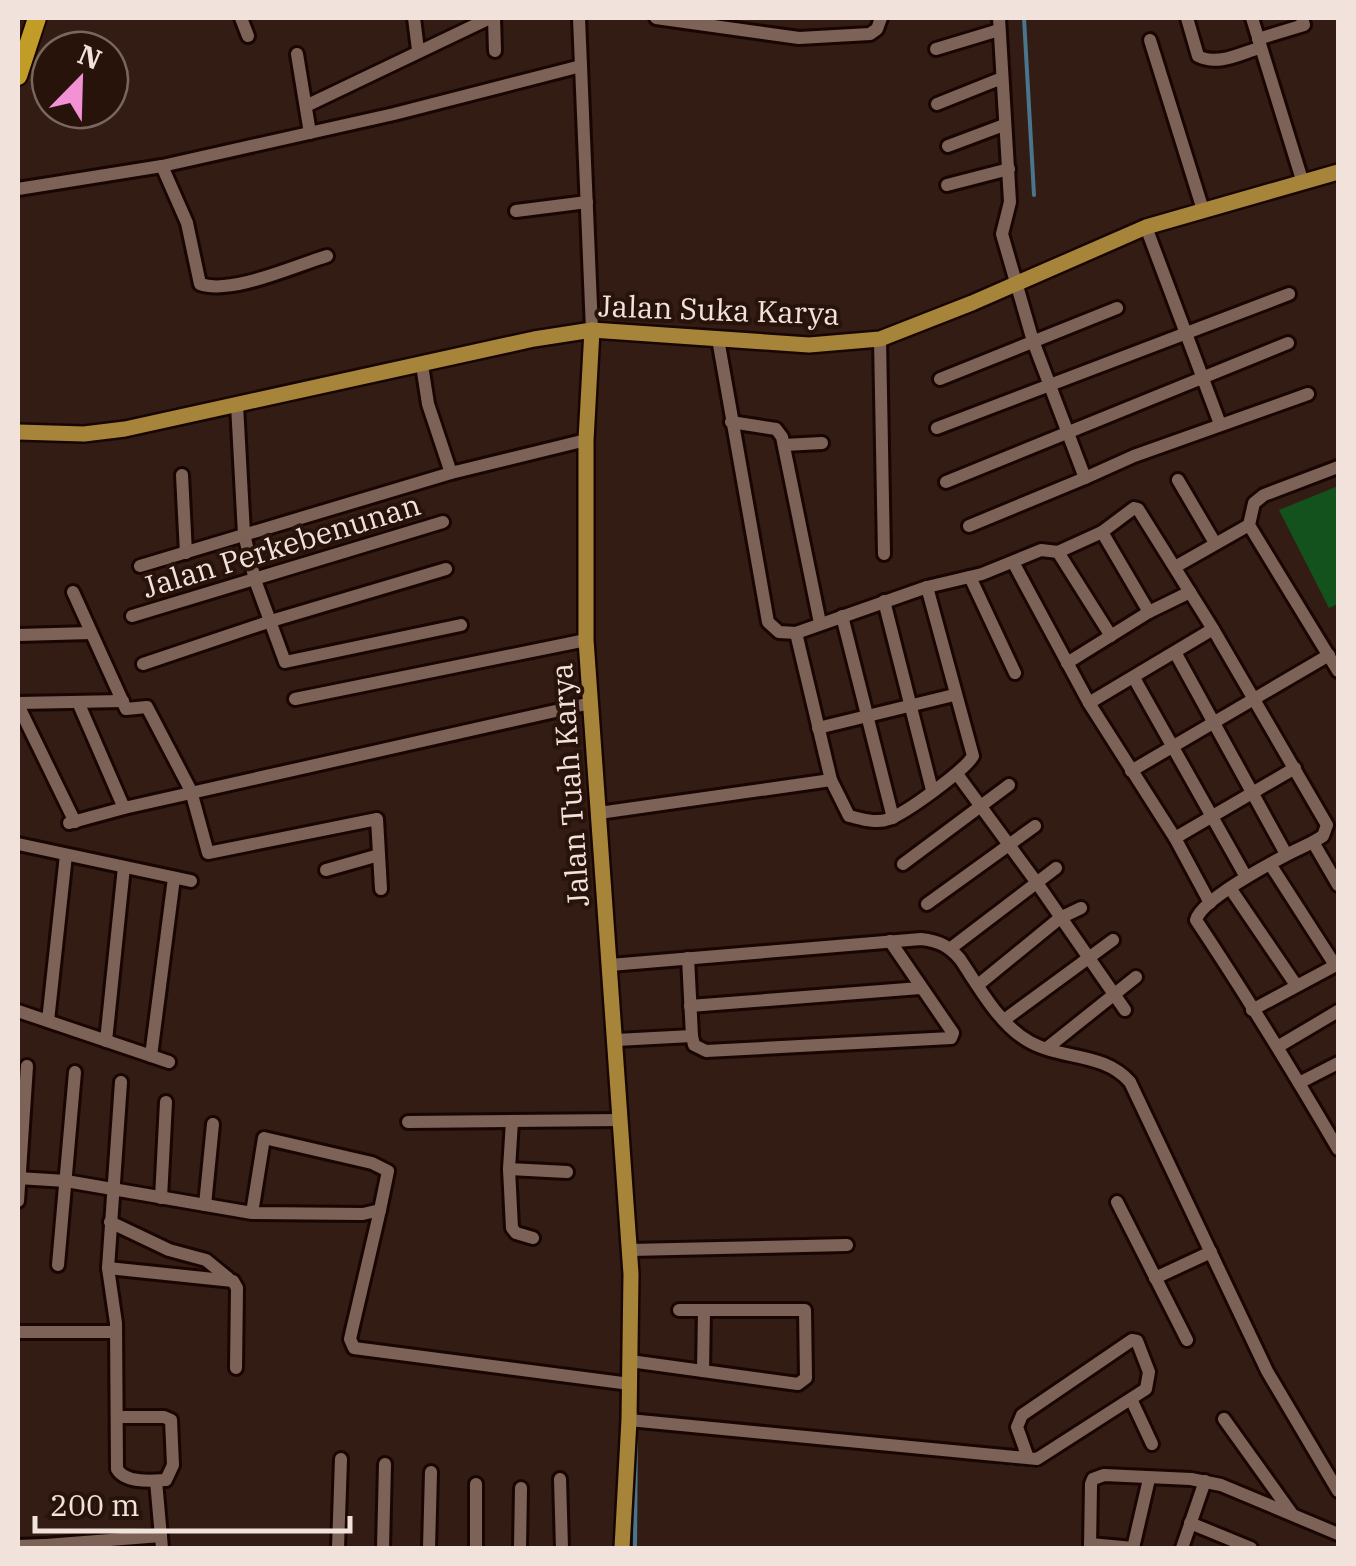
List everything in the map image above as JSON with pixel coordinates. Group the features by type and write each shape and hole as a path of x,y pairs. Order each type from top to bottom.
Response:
{"highway":[{"path":"18,76 36,18"}],"main road":[{"name":"Jalan Suka Karya","path":"18,432 84,434 125,429 592,330 823,345 880,338 1146,227 1338,172"},
{"name":"Jalan Tuah Karya","path":"592,330 586,440 586,640 630,1250 630,1384 622,1548"}],"street":[{"path":"241,18 248,36"},
{"path":"414,18 418,50"},
{"path":"308,105 492,18 495,51"},
{"name":"Jalan Tuah Karya","path":"578,18 592,330"},
{"path":"656,18 814,39 870,34 881,18"},
{"path":"1187,18 1198,56 1218,61 1304,25 1302,18"},
{"path":"1252,18 1302,183"},
{"path":"936,49 999,24 1010,210 1002,234 1033,341 1085,478"},
{"path":"1150,40 1203,210"},
{"path":"297,54 310,132"},
{"path":"18,189 162,166 581,66"},
{"path":"937,104 1002,78"},
{"path":"948,146 1004,125"},
{"path":"162,166 187,223 200,284 210,288 232,286 326,256"},
{"path":"947,185 1008,169"},
{"path":"516,212 587,202"},
{"path":"1146,227 1220,424"},
{"path":"937,428 1289,294"},
{"path":"940,379 1118,308"},
{"path":"880,338 884,554"},
{"path":"718,339 768,622 779,632 796,632 1041,550 1058,552 1102,532 1138,508 1326,825 1323,836 1246,877 1200,910 1196,920 1279,1046 1338,1150"},
{"path":"946,482 1288,343"},
{"path":"422,364 428,404 450,473"},
{"path":"969,526 1220,424 1308,394"},
{"path":"236,405 244,534 254,580 285,662 462,626"},
{"path":"731,422 776,429 784,445 820,623"},
{"path":"140,566 450,473 586,440"},
{"path":"784,445 822,443"},
{"path":"1338,467 1264,495 1254,503 1249,525 1338,670"},
{"path":"182,475 186,552"},
{"path":"1178,480 1215,543"},
{"name":"Jalan Perkebenunan","path":"132,616 444,522"},
{"path":"1174,567 1249,525"},
{"path":"1102,532 1149,612"},
{"path":"1058,552 1110,636"},
{"path":"1013,562 1066,664 1175,838 1210,904"},
{"path":"143,664 270,621 446,569"},
{"path":"970,576 1015,673"},
{"path":"796,632 831,780 850,816 868,821 892,818 956,774 973,756 927,587"},
{"path":"73,592 126,709 147,707 191,792 208,853 377,819 381,889"},
{"path":"1066,664 1149,612 1190,592"},
{"path":"884,601 932,790"},
{"path":"842,616 892,818"},
{"path":"1089,703 1213,629"},
{"path":"18,635 91,633"},
{"path":"295,699 586,640"},
{"path":"1176,654 1286,854"},
{"path":"1131,771 1330,655"},
{"path":"1134,678 1246,877"},
{"path":"818,728 954,696"},
{"path":"122,701 18,704 72,822 591,703"},
{"path":"78,702 124,808"},
{"path":"1175,838 1295,768"},
{"path":"956,774 1125,1010"},
{"path":"599,812 831,780"},
{"path":"902,864 1009,784"},
{"path":"927,904 1035,826"},
{"path":"1313,842 1338,885"},
{"path":"18,844 192,881"},
{"path":"48,1021 66,855"},
{"path":"326,870 379,855"},
{"path":"1252,1010 1337,964 1270,864"},
{"path":"106,1041 124,867"},
{"path":"950,948 1056,868"},
{"path":"151,1056 174,878"},
{"path":"1230,888 1296,985"},
{"path":"978,985 1060,918 1080,908"},
{"path":"610,965 921,938 937,941 950,948 1016,1033 1047,1048 1118,1068 1130,1082 1267,1371 1338,1491"},
{"path":"1004,1020 1113,940"},
{"path":"688,958 692,1036 694,1045 706,1051 951,1038 953,1033 890,941"},
{"path":"1047,1048 1136,977"},
{"path":"690,1006 920,988"},
{"path":"18,1011 169,1062"},
{"path":"1279,1046 1338,1011"},
{"path":"616,1040 692,1036"},
{"path":"1299,1084 1338,1062"},
{"path":"18,1201 27,1066"},
{"path":"58,1265 75,1072"},
{"path":"116,1417 170,1420 173,1465 166,1480 128,1478 119,1473 116,1417 116,1332 108,1268 121,1082"},
{"path":"161,1198 166,1102"},
{"path":"1324,1125 1338,1116"},
{"path":"408,1122 622,1120"},
{"path":"512,1121 512,1228 534,1238"},
{"path":"205,1205 213,1124"},
{"path":"252,1213 264,1138 384,1166 388,1171 350,1340 354,1348 630,1384"},
{"path":"509,1169 566,1172"},
{"path":"18,1178 66,1181 252,1213 363,1214 380,1210"},
{"path":"1117,1202 1187,1340"},
{"path":"110,1222 169,1250 206,1260 230,1279 236,1288 236,1368"},
{"path":"630,1250 847,1245"},
{"path":"1155,1278 1211,1252"},
{"path":"108,1268 230,1279"},
{"path":"630,1361 798,1384 808,1372 806,1310 679,1310"},
{"path":"703,1371 704,1310"},
{"path":"18,1332 116,1332"},
{"path":"628,1420 1028,1458 1045,1457 1146,1390 1149,1383 1137,1341 1132,1340 1022,1415 1017,1427 1028,1458"},
{"path":"1131,1399 1152,1444"},
{"path":"1224,1418 1292,1514"},
{"path":"338,1548 341,1459"},
{"path":"383,1548 385,1464"},
{"path":"430,1472 430,1548"},
{"path":"1148,1480 1133,1548 1090,1546 1093,1479 1104,1475 1204,1480 1292,1514 1338,1537 1336,1548"},
{"path":"560,1479 562,1548"},
{"path":"1182,1548 1204,1480"},
{"path":"18,1546 162,1542 156,1481"},
{"path":"476,1484 476,1548"},
{"path":"520,1548 521,1488"},
{"path":"1190,1522 1251,1548"}],"green space":[{"path":"1338,486 1338,604 1329,608 1279,510"}],"waterway":[{"path":"1024,18 1034,195"},
{"path":"635,1548 636,1426"},
{"path":"998,1462 1038,1466"}]}
